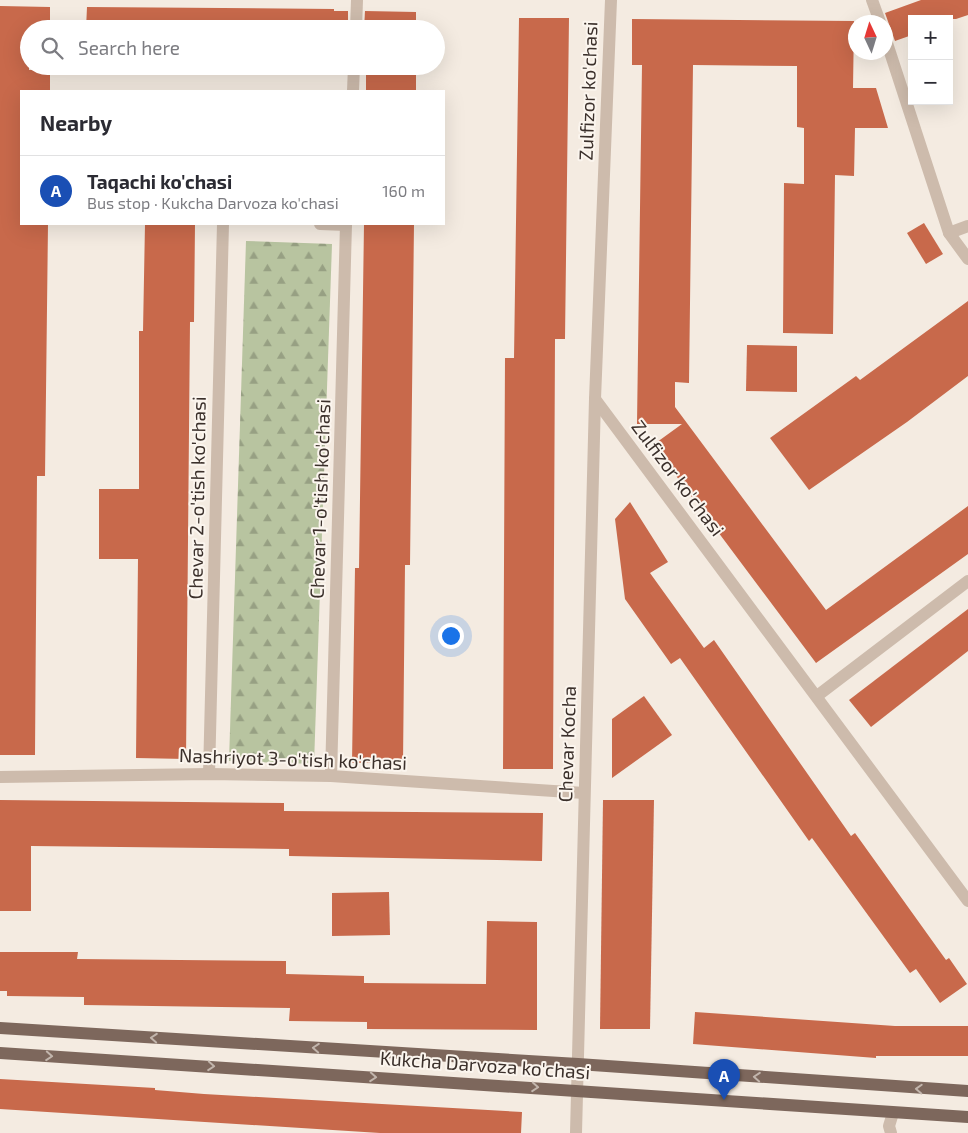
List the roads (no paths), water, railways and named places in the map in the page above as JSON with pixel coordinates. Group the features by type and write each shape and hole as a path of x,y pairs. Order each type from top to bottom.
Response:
{"main road":[{"name":"Kukcha Darvoza ko'chasi","path":"0,1028 578,1064 968,1091"},
{"name":"Kukcha Darvoza ko'chasi","path":"0,1053 968,1117"}],"street":[{"path":"356,20 357,0"},
{"name":"Zulfizor ko'chasi","path":"611,0 595,398 968,901"},
{"path":"872,0 877,15"},
{"path":"892,60 949,234 968,259"},
{"path":"353,90 354,75"},
{"name":"Chevar 2-o'tish ko'chasi","path":"209,774 223,225"},
{"name":"Chevar 1-o'tish ko'chasi","path":"331,776 346,225"},
{"path":"949,234 968,226"},
{"name":"Chevar Kocha","path":"576,1133 595,398"},
{"path":"817,696 968,581"},
{"name":"Nashriyot 3-o'tish ko'chasi","path":"0,777 209,774 331,776 584,793"},
{"path":"892,1133 889,1126 893,1113"}],"place":[{"name":"Taqachi ko'chasi","path":"724,1100"}]}
